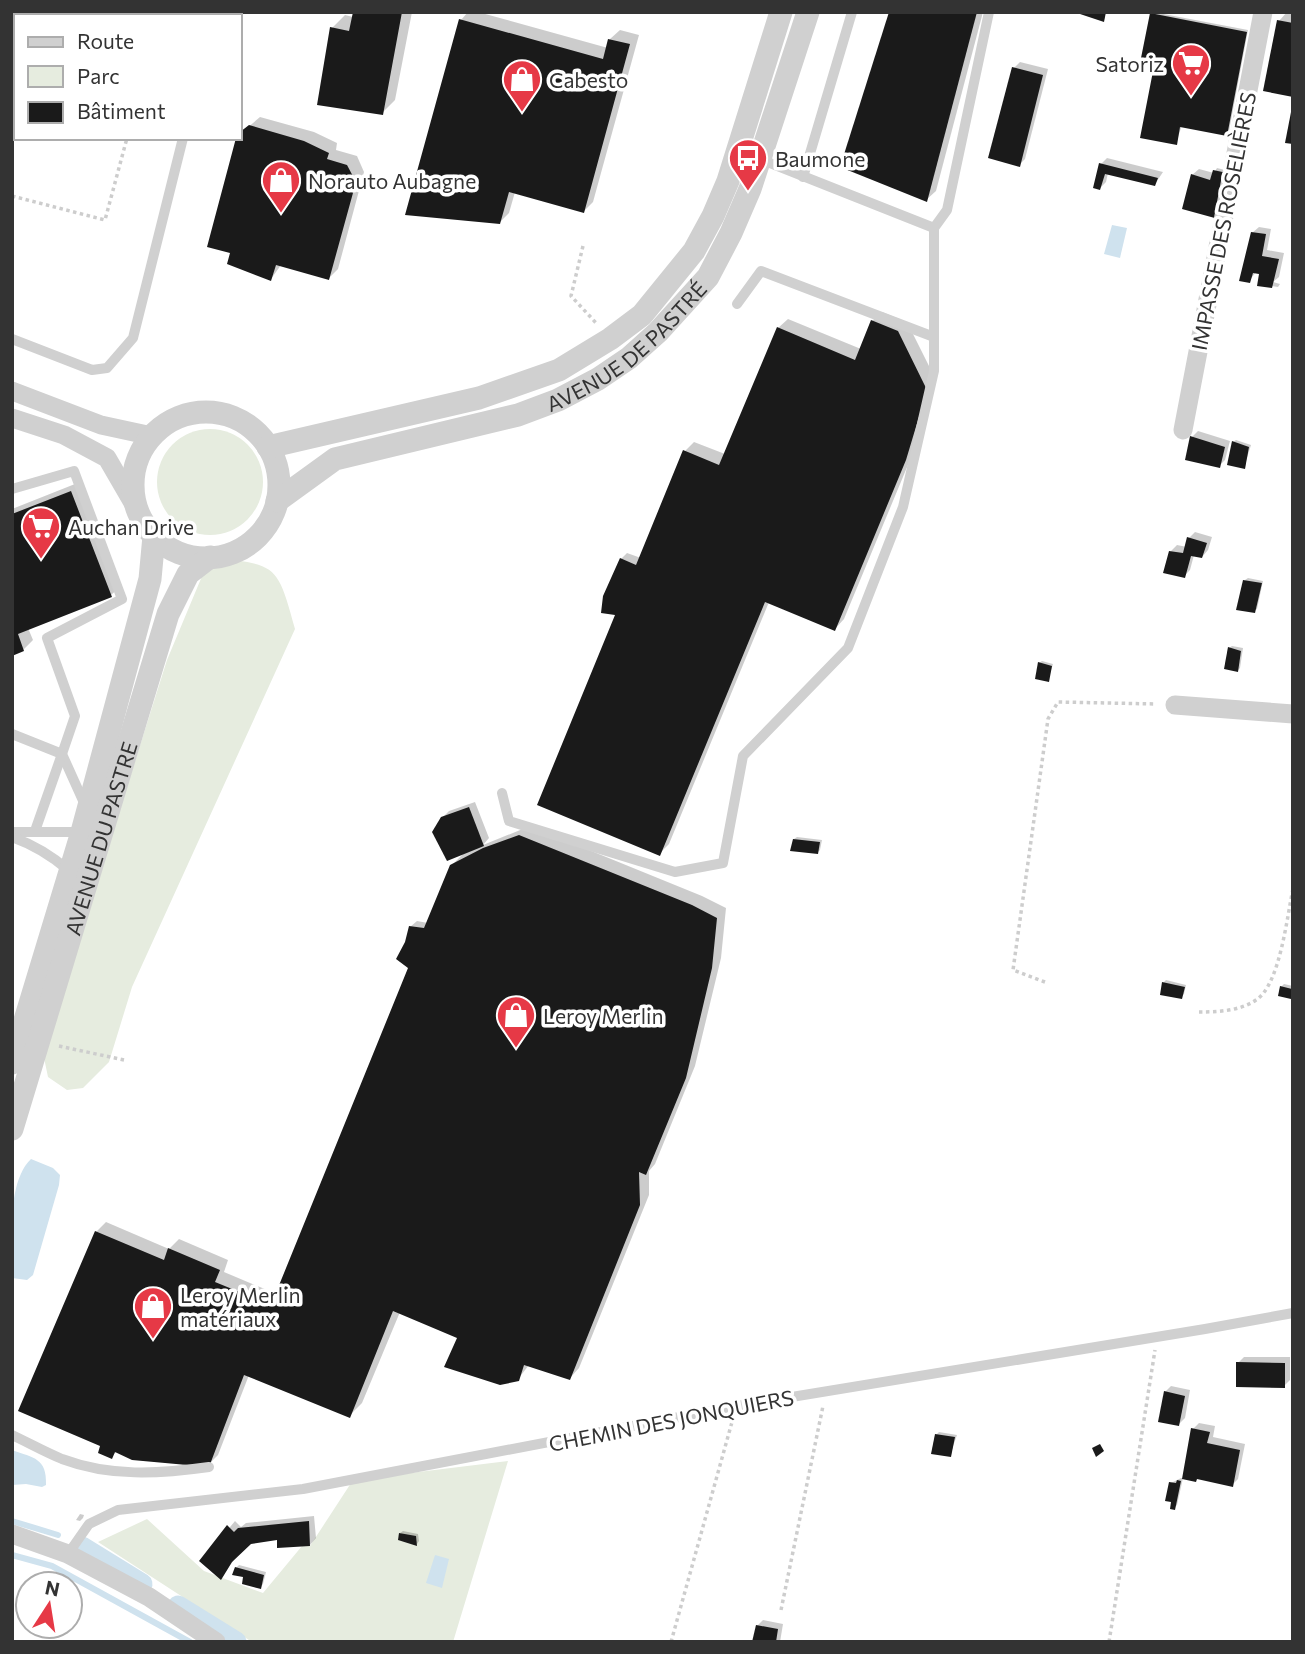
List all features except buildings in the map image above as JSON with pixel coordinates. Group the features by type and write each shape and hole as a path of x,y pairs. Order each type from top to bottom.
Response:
{"street":[{"name":"AVENUE DE PASTRÉ","path":"268,447 479,398 559,370 610,339 642,315 694,251 713,216 727,181 781,12"},
{"name":"AVENUE DE PASTRÉ","path":"277,501 335,459 518,415 568,395 629,358 658,332 708,277 731,233 760,159 808,12"},
{"name":"IMPASSE DES ROSELIÈRES","path":"1183,430 1263,12"},
{"path":"12,391 102,425 152,436"},
{"path":"12,418 64,435 107,458 136,508 154,536 163,544 185,555 210,557 229,554 251,542 265,528 277,501 278,480 268,447 250,427 223,414 210,412 182,416 152,436 143,448 133,471 136,508"},
{"name":"AVENUE DU PASTRE","path":"12,1063 85,821 150,579 154,536"},
{"name":"AVENUE DU PASTRE","path":"12,1129 168,614 188,575 210,557"},
{"path":"1175,705 1293,714"},
{"path":"12,1534 68,1554 149,1597 216,1642"}],"lane":[{"path":"803,177 852,12"},
{"path":"502,793 509,821 674,872 723,863 743,756 848,648 903,506 934,371 934,229 947,210 989,12"},
{"path":"12,339 92,370 107,368 133,338 182,140"},
{"path":"760,159 934,229"},
{"path":"737,304 761,271 934,337"},
{"path":"12,489 74,471 122,599 47,638 75,716 35,831"},
{"path":"12,734 62,754 85,821 35,831 12,832"},
{"path":"12,838 53,856 69,871"},
{"name":"CHEMIN DES JONQUIERS","path":"68,1554 89,1524 118,1510 303,1489 737,1406 1293,1313"},
{"path":"12,1435 63,1460 106,1471 159,1474 209,1467"}],"path":[{"path":"12,196 105,220 126,140"},
{"path":"583,246 571,296 610,339"},
{"path":"1045,982 1013,970 1048,719 1058,702 1175,705"},
{"path":"1199,1012 1224,1012 1258,1000 1277,970 1293,889"},
{"path":"40,1042 124,1060"},
{"path":"1110,1642 1158,1336"},
{"path":"781,1610 826,1392"},
{"path":"671,1642 737,1406"}],"green space":[{"path":"210,429 230,433 248,444 259,462 263,482 259,502 248,520 230,531 210,535 190,531 172,520 161,502 157,482 161,462 172,444 190,433"},
{"path":"210,557 249,562 271,571 284,591 295,629 132,987 109,1062 83,1088 67,1090 48,1077 43,1053 167,660"},
{"path":"508,1461 453,1642 252,1642 98,1542 147,1519 204,1571 263,1593 302,1546 310,1546 353,1480"}],"water":[{"path":"1112,225 1127,228 1120,258 1104,254"},
{"path":"31,1159 53,1168 60,1175 33,1275 27,1280 12,1278 11,1233 17,1183"},
{"path":"12,1450 38,1460 44,1469 46,1485 12,1485"},
{"path":"435,1555 449,1559 442,1588 426,1583"}],"waterway":[{"path":"12,1521 58,1535"},
{"path":"82,1547 142,1584"},
{"path":"12,1555 52,1566 190,1642"},
{"path":"178,1606 236,1642"}],"place":[{"name":"Satoriz","path":"1191,97"},
{"name":"Cabesto","path":"522,113"},
{"name":"Baumone","path":"748,192"},
{"name":"Norauto Aubagne","path":"281,214"},
{"name":"Auchan Drive","path":"41,560"},
{"name":"Leroy Merlin","path":"516,1049"},
{"name":"Leroy Merlin matériaux","path":"153,1340"}]}
